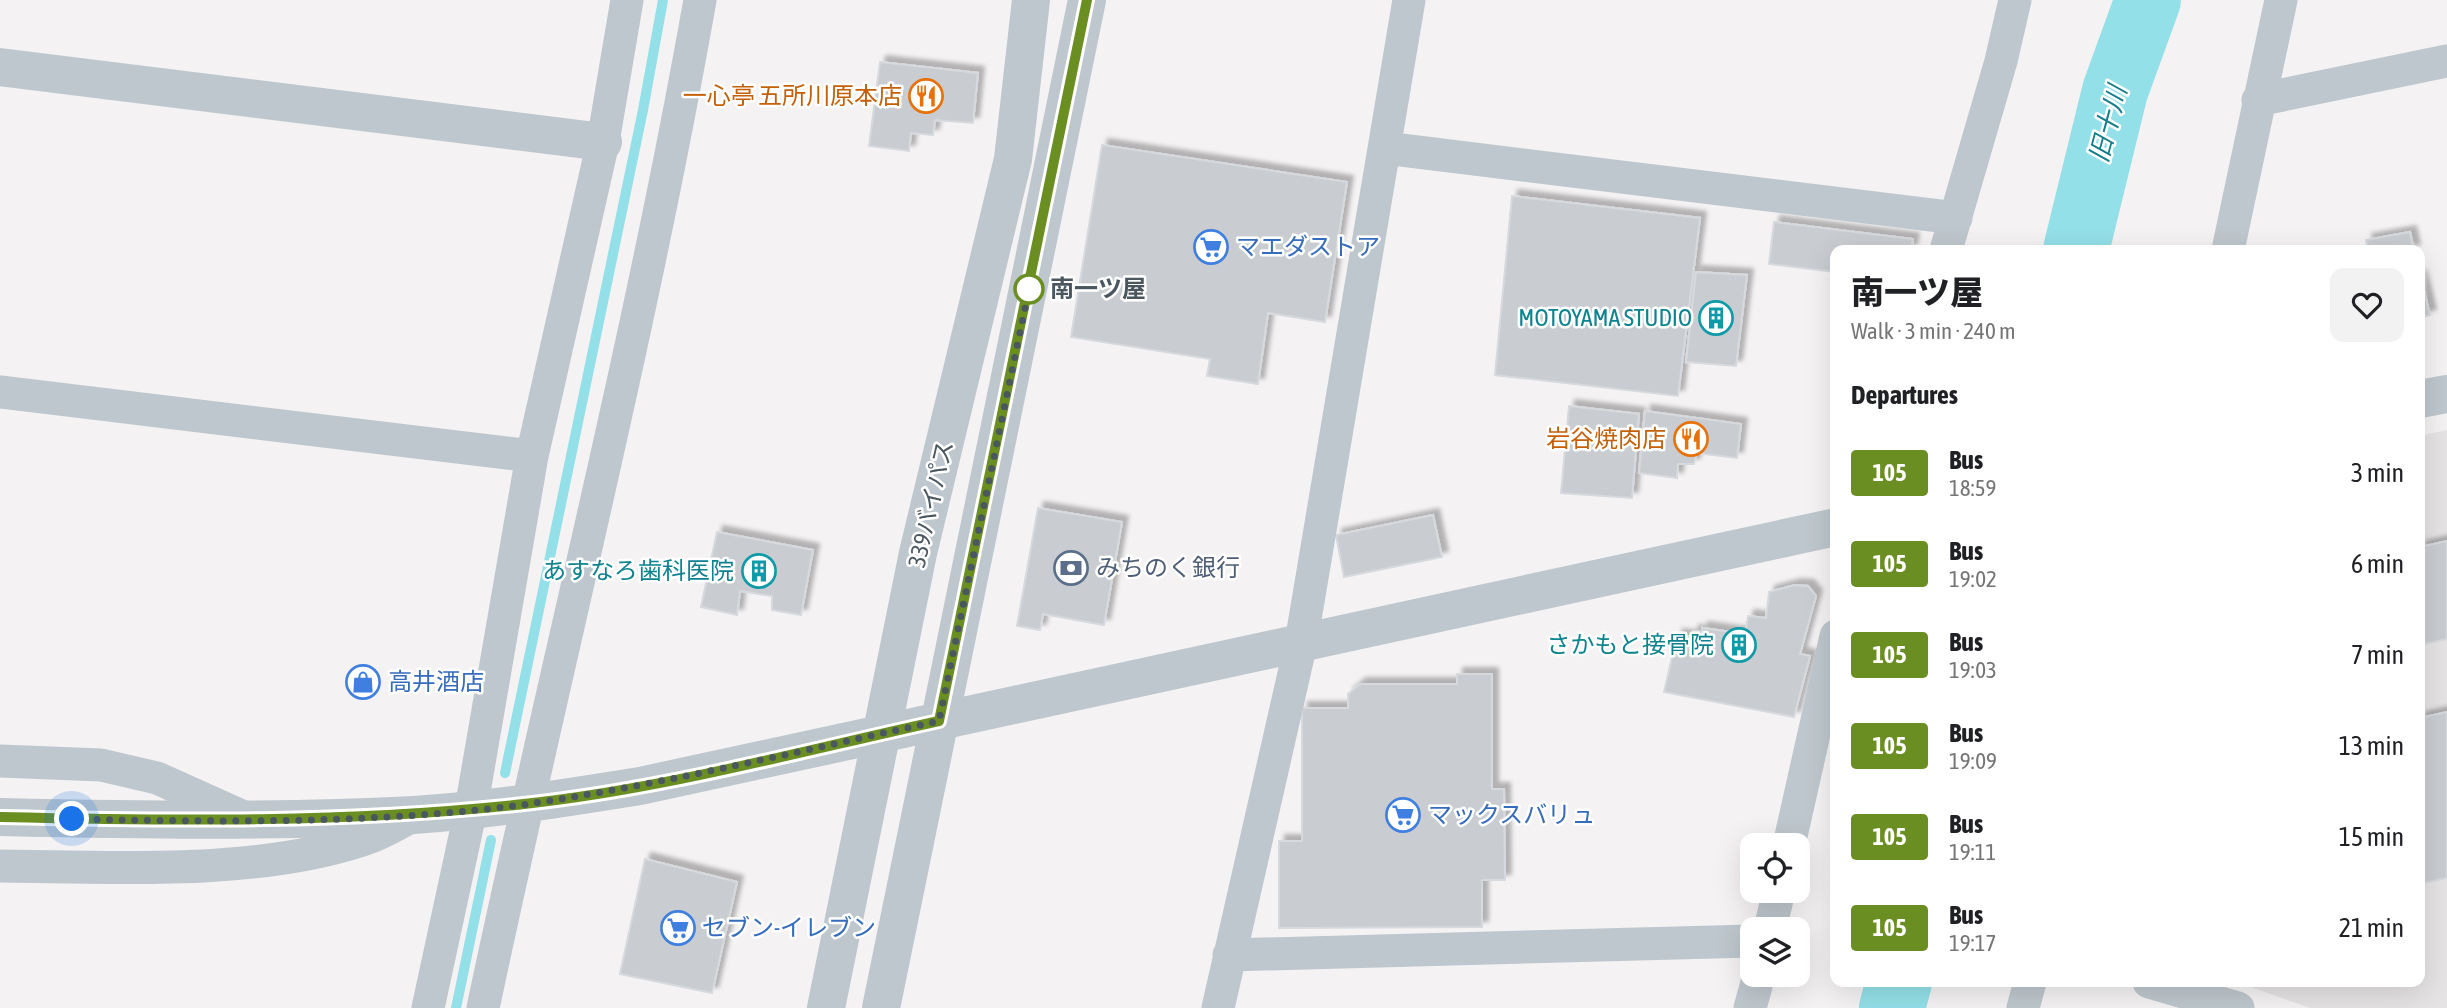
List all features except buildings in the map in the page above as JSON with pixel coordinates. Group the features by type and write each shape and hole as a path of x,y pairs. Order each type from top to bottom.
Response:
{"street":[{"path":"428,1008 471,809 532,456 603,142 627,0"},
{"path":"483,1008 526,804 623,392 674,148 701,0"},
{"name":"339バイパス","path":"826,1008 918,553 1013,159 1031,0"},
{"path":"881,1008 902,917 939,721 1087,0"},
{"path":"1218,1008 1301,643 1409,0"},
{"path":"1948,245 2015,0"},
{"path":"2229,245 2281,0"},
{"path":"2258,100 2447,61"},
{"path":"0,67 603,142"},
{"path":"1385,148 1956,218"},
{"path":"0,392 532,456"},
{"path":"2425,399 2447,394"},
{"path":"0,817 249,819 415,814 526,804 640,786 1830,528"},
{"path":"1792,833 1830,663"},
{"path":"0,761 101,765 157,778 249,819"},
{"path":"0,866 124,867 275,861 366,839 415,814"},
{"path":"1229,955 1740,941"},
{"path":"1750,1008 1756,987"},
{"path":"2023,1008 2029,987"},
{"path":"2166,987 2238,1008"}],"shaded area":[{"path":"2447,430 2447,1008 2310,1008 2251,987 2425,987 2425,435"}],"waterway":[{"path":"505,773 643,110 663,0"},
{"name":"旧十川","path":"2077,245 2115,91 2148,0"},
{"path":"456,1008 491,840"},
{"name":"旧十川","path":"1892,1008 1898,987"}],"bus line":[{"name":"105","path":"0,817 166,821 249,819 415,814 526,804 640,786 939,721 1087,0"}],"place":[{"name":"一心亭 五所川原本店","path":"926,96"},
{"name":"マエダストア","path":"1211,247"},
{"name":"南一ツ屋","path":"1029,289"},
{"name":"MOTOYAMA STUDIO","path":"1716,318"},
{"name":"岩谷焼肉店","path":"1691,439"},
{"name":"みちのく銀行","path":"1071,568"},
{"name":"あすなろ歯科医院","path":"759,571"},
{"name":"さかもと接骨院","path":"1739,645"},
{"name":"高井酒店","path":"363,682"},
{"name":"マックスバリュ","path":"1403,815"},
{"name":"セブン-イレブン","path":"678,928"}],"route":[{"path":"72,819 166,821 415,814 526,804 640,786 939,721 1029,289"}]}
